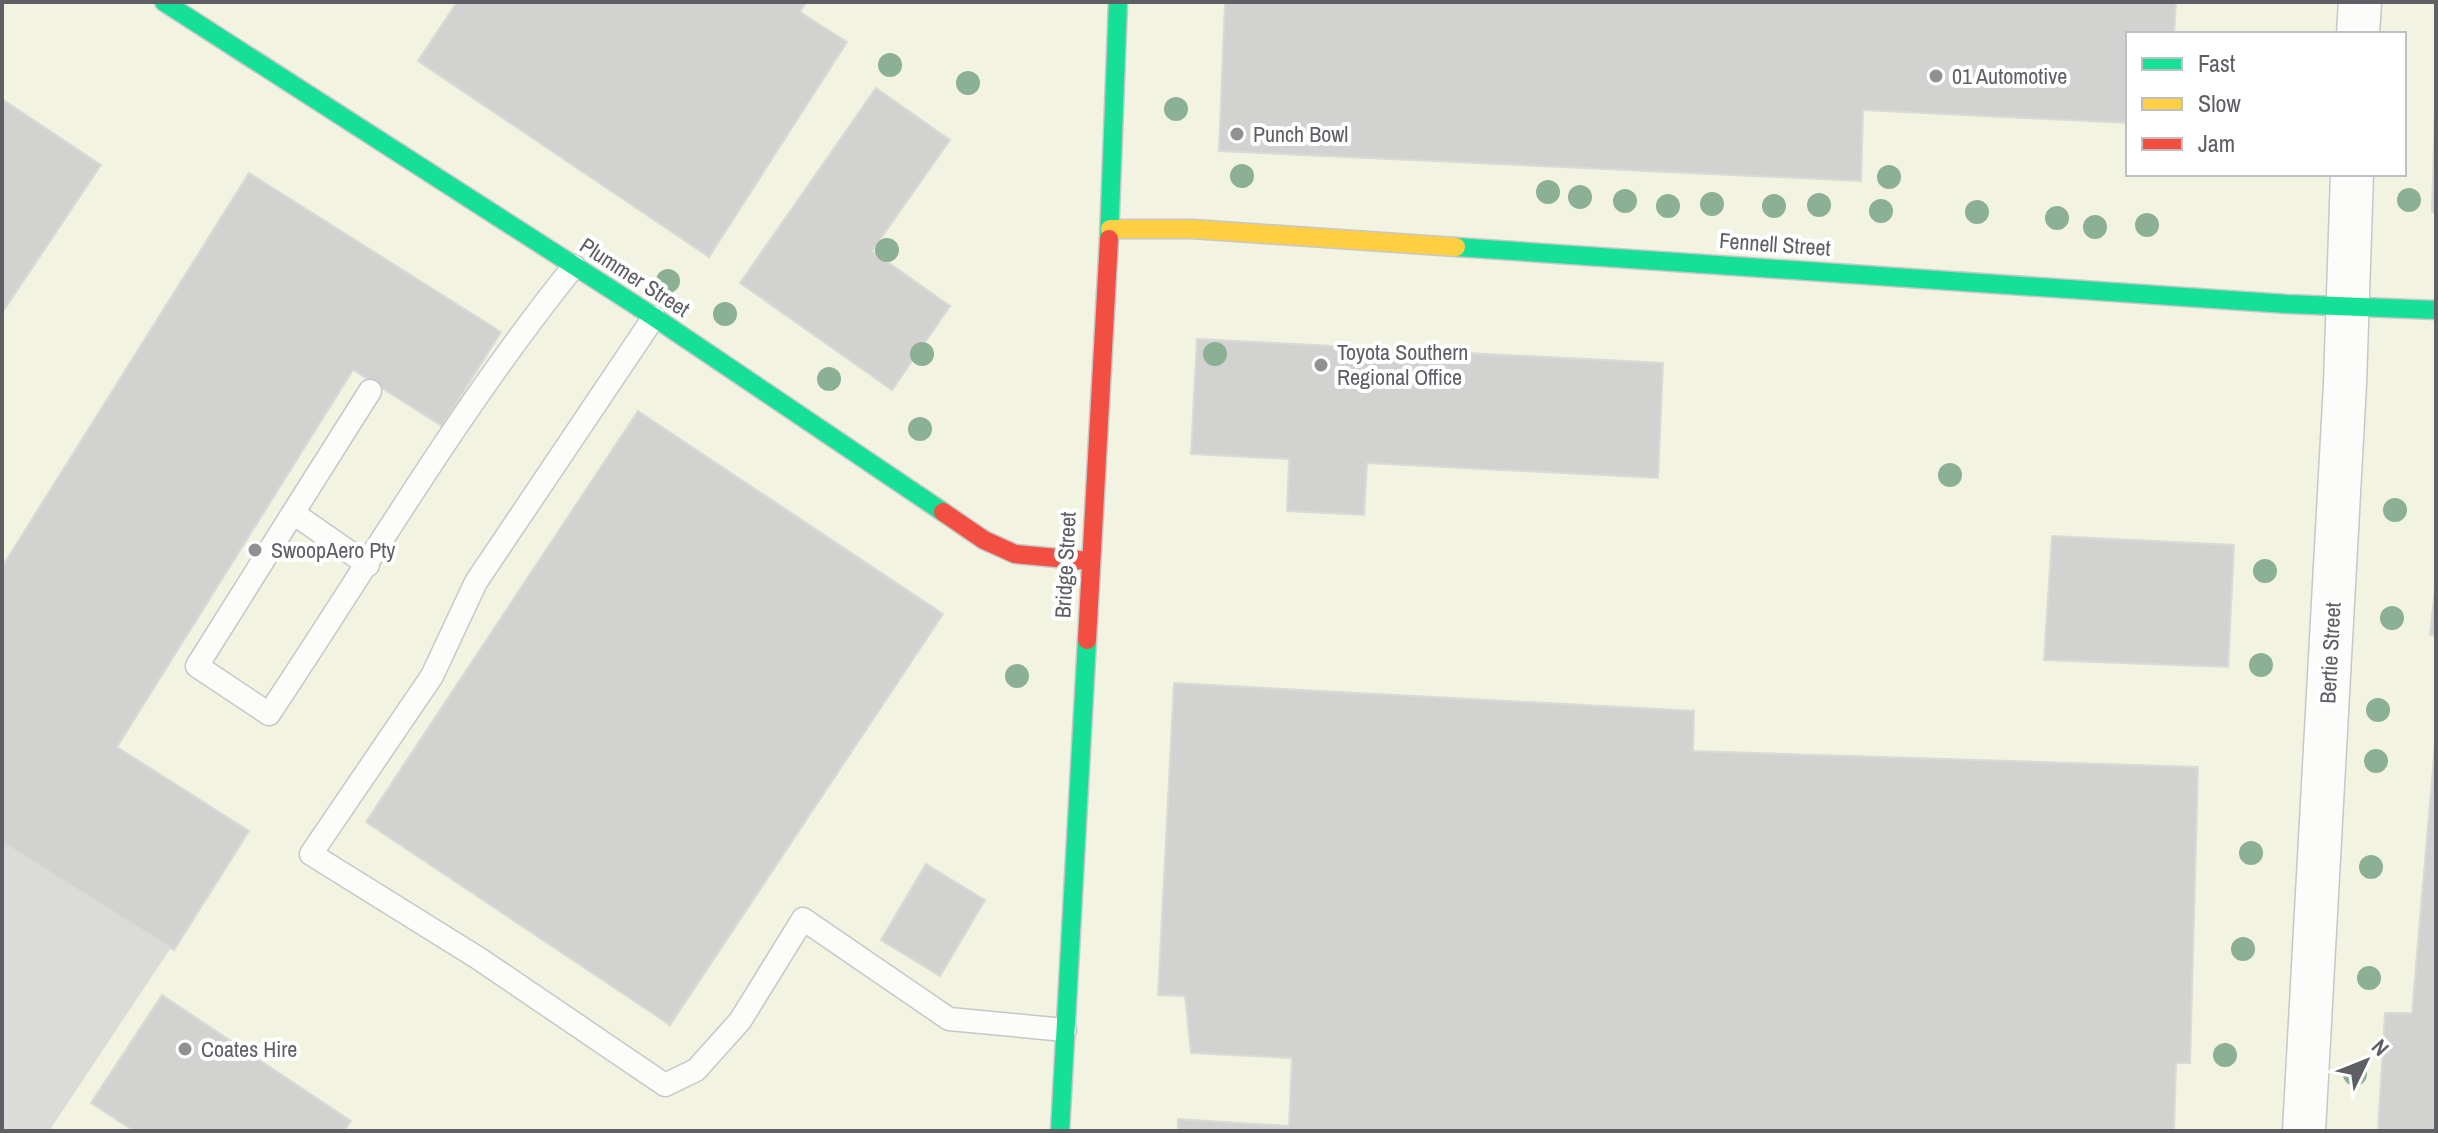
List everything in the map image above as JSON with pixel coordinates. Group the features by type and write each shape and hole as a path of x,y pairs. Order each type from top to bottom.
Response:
{"street":[{"name":"Plummer Street","path":"164,2 654,317 984,540 1015,554 1089,561"},
{"name":"Bridge Street","path":"1060,1131 1089,561 1110,229 1118,2"},
{"path":"2358,32 2360,2"},
{"name":"Bertie Street","path":"2304,1131 2352,176"},
{"name":"Fennell Street","path":"1110,229 1192,229 2287,304 2436,310"}],"lane":[{"path":"370,391 197,666 269,714 511,344 574,266"},
{"path":"654,317 476,582 432,676 311,854 478,958 665,1085 696,1070 740,1021 803,919 949,1019 1065,1030"},
{"path":"293,513 368,565"}],"shaded area":[{"path":"2,2 2436,2 2436,1131 2,1131"},
{"path":"2,832 172,946 49,1131 2,1131"}],"building":[{"path":"457,2 806,2 800,12 847,42 709,257 418,61"},
{"path":"1225,2 2176,2 2174,32 2126,32 2126,123 1863,110 1861,181 1219,151"},
{"path":"2436,77 2436,213 2432,212"},
{"path":"876,88 950,140 872,251 950,306 892,390 740,283"},
{"path":"2,99 101,165 2,313"},
{"path":"249,173 501,332 442,426 353,370 117,747 249,831 174,950 2,842 2,567"},
{"path":"1197,339 1663,363 1658,478 1367,463 1364,515 1287,511 1289,459 1191,454"},
{"path":"638,411 943,614 670,1025 366,822"},
{"path":"2052,536 2234,545 2228,667 2044,660"},
{"path":"2436,579 2436,635 2430,635"},
{"path":"1174,683 1694,711 1693,751 2198,767 2190,1063 2176,1063 2174,1131 1178,1131 1178,1119 1289,1126 1292,1058 1191,1053 1185,996 1158,995"},
{"path":"2435,744 2436,1131 2378,1131 2385,1013 2412,1013"},
{"path":"926,864 985,900 940,976 881,940"},
{"name":"Coates Hire","path":"162,995 351,1121 344,1131 134,1131 91,1103"}],"traffic: fast":[{"path":"164,2 654,317 943,512"},
{"path":"1109,239 1118,2"},
{"path":"1456,247 2287,304 2436,310"},
{"path":"1060,1131 1087,640"}],"traffic: slow":[{"path":"1110,229 1192,229 1456,247"}],"traffic: jam":[{"path":"1087,640 1109,239"},
{"path":"943,512 984,540 1015,554 1089,561"}],"place":[{"name":"01 Automotive","path":"1936,76"},
{"name":"Punch Bowl","path":"1237,134"},
{"name":"Toyota Southern Regional Office","path":"1321,365"},
{"name":"SwoopAero Pty","path":"255,550"},
{"name":"Coates Hire","path":"185,1049"}]}
